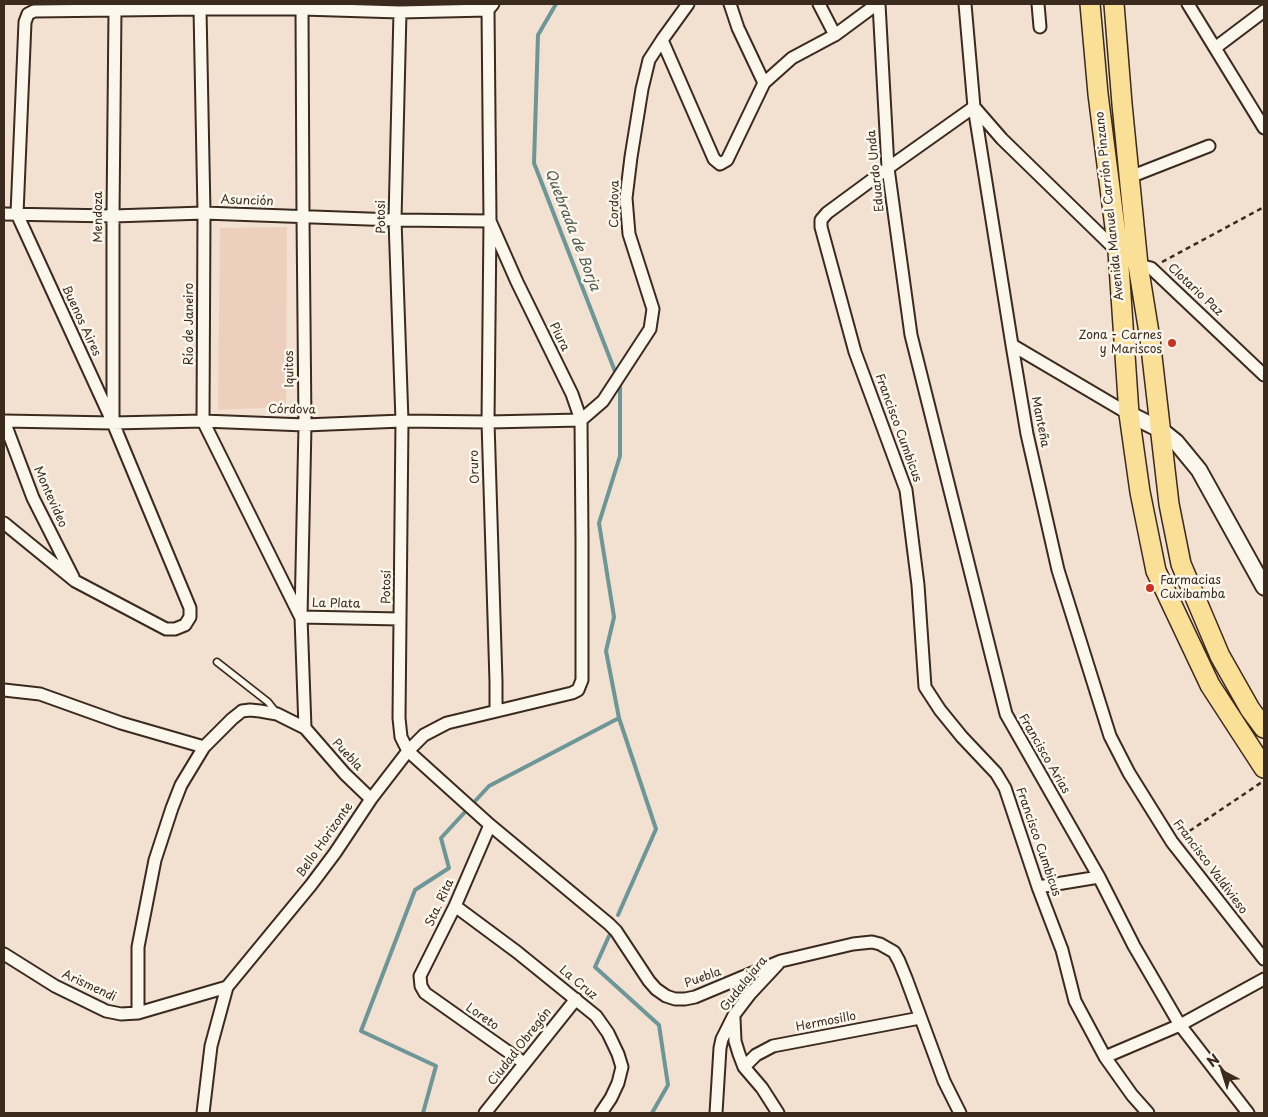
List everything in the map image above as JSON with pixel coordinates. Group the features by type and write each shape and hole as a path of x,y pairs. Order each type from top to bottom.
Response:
{"main road":[{"name":"Avenida Manuel Carrión Pinzano","path":"1090,4 1098,94 1118,252 1129,414 1140,492 1156,571 1210,685 1264,768"},
{"name":"Avenida Manuel Carrión Pinzano","path":"1114,4 1130,177 1145,267 1150,339 1169,504 1181,564 1220,656 1250,709 1264,728"}],"street":[{"name":"Cordova","path":"581,420 603,401 650,329 653,309 629,234 626,198 642,88 649,60 688,4"},
{"path":"730,4 738,28 764,83"},
{"path":"819,4 835,35"},
{"name":"Eduardo Unda","path":"662,40 714,160 720,164 727,160 764,83 792,58 835,35 878,4"},
{"name":"Eduardo Unda","path":"878,4 888,168 911,335"},
{"path":"888,168 974,107 965,4"},
{"path":"1038,4 1040,27"},
{"path":"1188,4 1264,128"},
{"path":"116,10 201,6 400,12 490,7"},
{"name":"Río de Janeiro","path":"201,6 204,213 203,422 301,617"},
{"name":"Piura","path":"490,7 490,221 517,282 572,394 581,420 582,680 578,690"},
{"name":"Iquitos","path":"302,9 305,425 301,617 305,728"},
{"name":"Buenos Aires","path":"75,581 166,629 175,630 185,625 190,617 190,608 113,423 17,214 25,22 28,14 34,11 116,10"},
{"name":"Mendoza","path":"113,423 113,216 116,10"},
{"path":"1215,48 1264,11"},
{"name":"Potosi","path":"400,12 395,220 402,421"},
{"name":"Clotario Paz","path":"974,107 1002,139 1118,252 1145,267 1264,375"},
{"name":"Manteña","path":"974,107 1027,434 1058,570 1110,736"},
{"path":"1130,177 1209,146"},
{"name":"Francisco Cumbicus","path":"888,168 827,213 821,220 820,227 855,352 906,490 918,585 925,687 940,710 996,773 1005,788 1062,950 1075,1001 1105,1058 1132,1095 1148,1113"},
{"name":"Asunción","path":"4,214 113,216 204,213 395,220 490,221"},
{"name":"Oruro","path":"490,221 488,422 496,711"},
{"name":"Francisco Arias","path":"911,335 1006,714 1099,877 1134,946 1180,1025 1248,1113"},
{"path":"1012,345 1129,414 1161,430 1176,442 1199,470 1264,587"},
{"name":"Córdova","path":"4,421 203,422 305,425 402,421 581,420"},
{"name":"Montevideo","path":"4,421 33,498 75,581"},
{"name":"Potosí","path":"402,421 399,718 400,737 408,751"},
{"path":"4,523 75,581"},
{"name":"La Plata","path":"301,617 400,619"},
{"path":"4,690 40,694 121,723 204,746"},
{"name":"Bello Horizonte","path":"203,1113 211,1046 227,987 316,878 371,799 408,751 424,734 447,723 578,690"},
{"path":"138,1013 138,947 155,860 181,785 204,746 242,711 250,710 277,714 305,728"},
{"name":"Puebla","path":"305,728 344,774 371,799"},
{"name":"Francisco Valdivieso","path":"1110,736 1129,773 1172,842 1264,959"},
{"name":"Puebla","path":"408,751 490,825 609,924 616,931 649,981 666,996 675,999 695,997 781,961 853,944 872,942 894,952 944,1082 960,1113"},
{"name":"Sta. Rita","path":"425,993 420,986 420,976 455,906 490,825"},
{"path":"1038,886 1099,877"},
{"name":"La Cruz","path":"455,906 576,999 596,1016 608,1033 622,1067 618,1083 611,1098 600,1113"},
{"name":"Arismendi","path":"4,954 55,986 106,1012 121,1014 138,1013 227,987"},
{"name":"Gudalajara","path":"716,1113 722,1039 734,1015 750,994 781,961"},
{"path":"1105,1058 1180,1025 1264,979"},
{"name":"Loreto","path":"425,993 524,1064"},
{"name":"Ciudad Obregón","path":"486,1113 576,999"},
{"path":"734,1015 735,1042 738,1054 744,1067 762,1088 778,1113"},
{"name":"Hermosillo","path":"744,1067 756,1055 773,1046 920,1018"}],"lane":[{"path":"217,662 268,702 277,714"}],"path":[{"path":"1145,267 1264,207"},
{"path":"1172,842 1264,781"}],"shaded area":[{"path":"287,227 286,407 218,410 220,228"}],"waterway":[{"name":"Quebrada de Borja","path":"556,4 538,35 534,163 616,374"},
{"name":"Quebrada de Borja","path":"618,915 656,829 619,718 606,651 614,617 599,523 620,456 620,386"},
{"path":"423,1113 436,1066 361,1031 415,890 449,868 441,838 489,786 619,718"},
{"path":"609,936 595,967 659,1025 668,1085 652,1113"}],"place":[{"name":"Zona - Carnes y Mariscos","path":"1172,343"},
{"name":"Farmacias Cuxibamba","path":"1150,588"}]}
